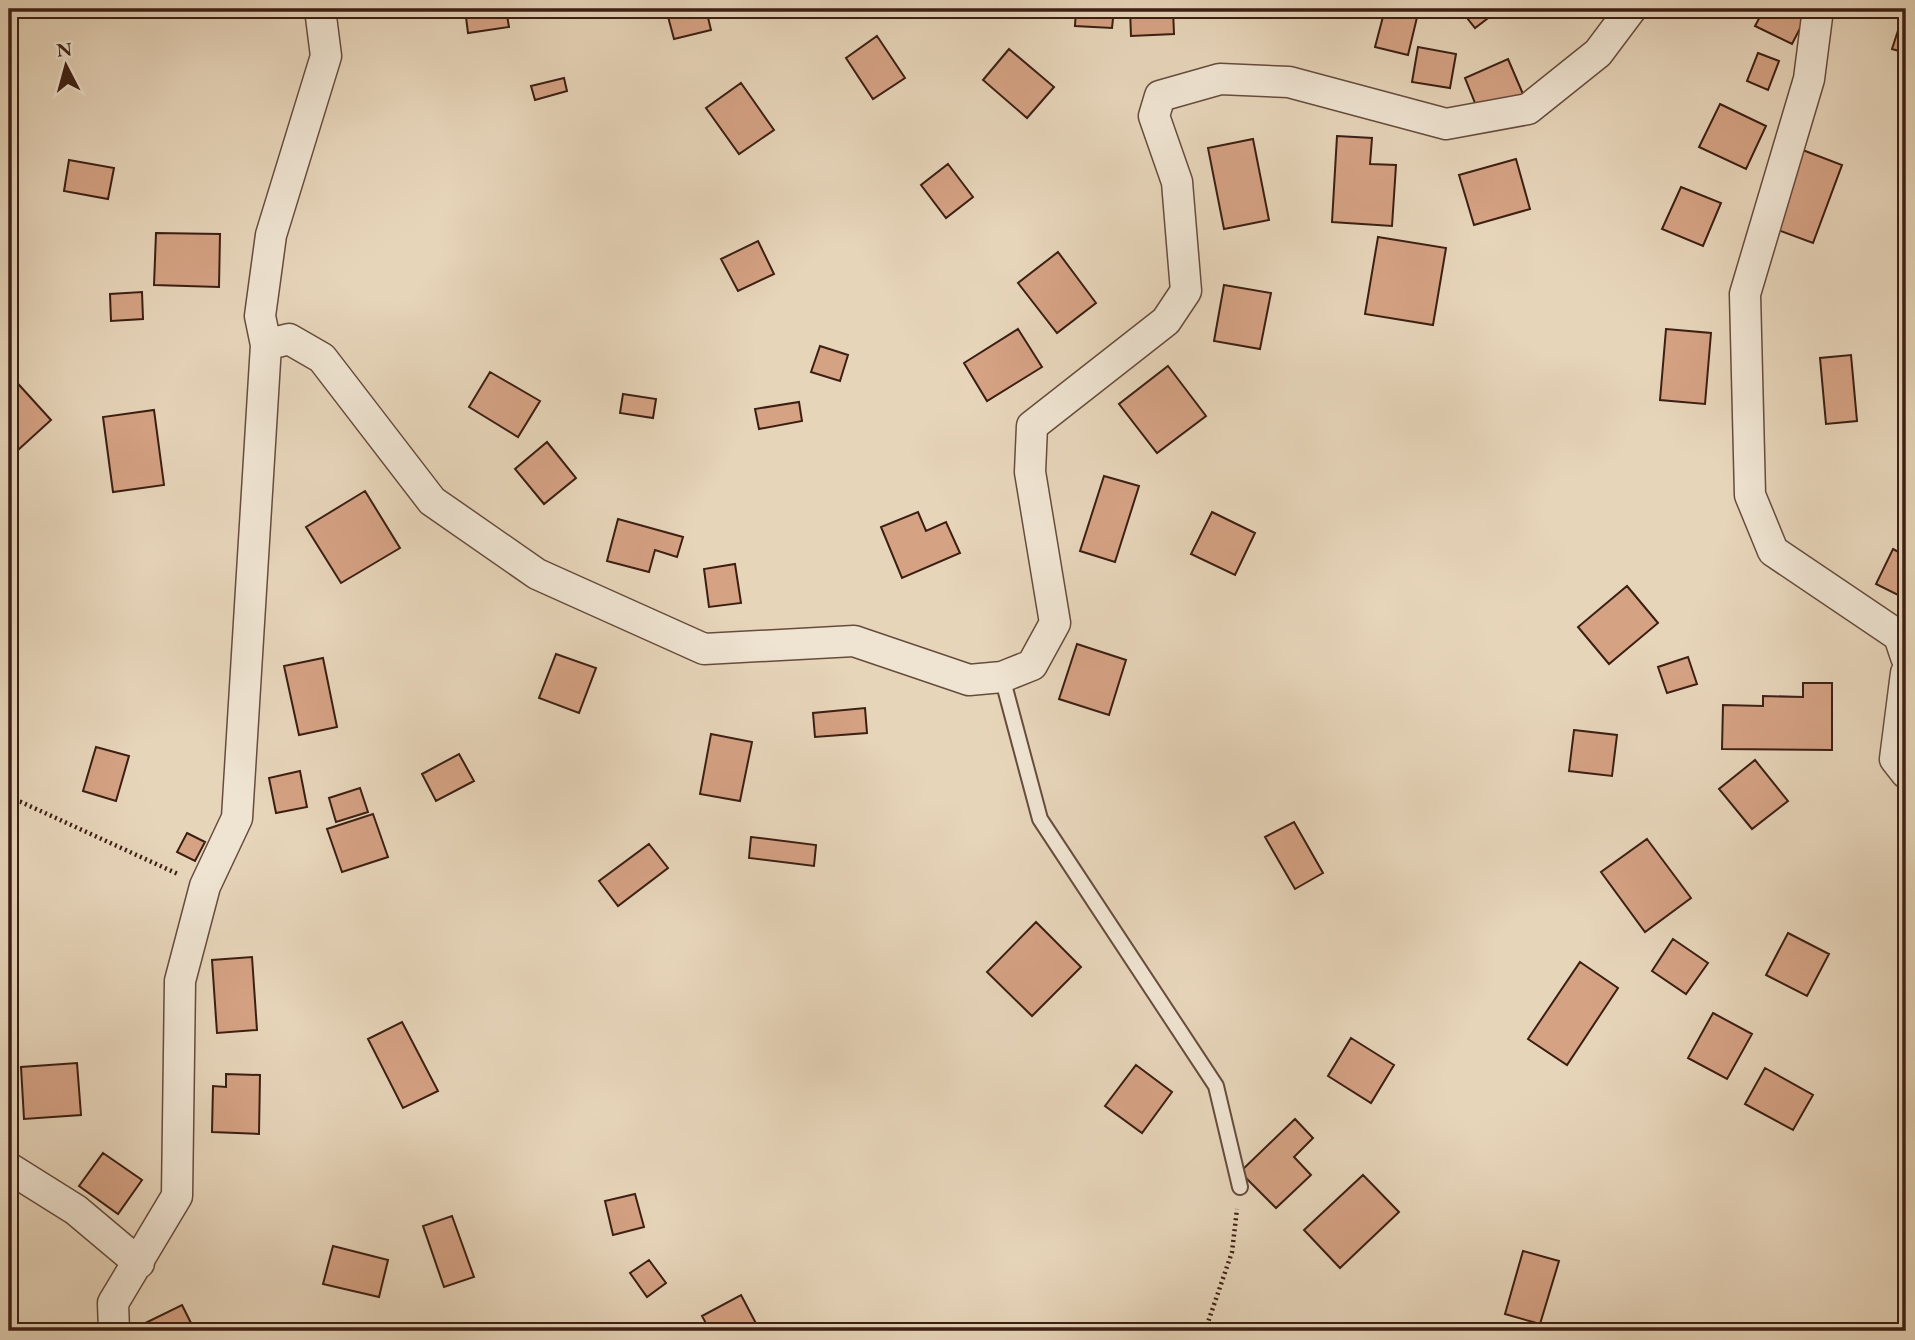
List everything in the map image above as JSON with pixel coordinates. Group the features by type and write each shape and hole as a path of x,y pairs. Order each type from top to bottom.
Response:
{"street":[{"path":"114,1331 113,1303 177,1196 180,981 205,886 237,818 267,345 260,316 271,235 326,56 320,9"},
{"path":"267,345 289,339 322,358 432,501 537,574 704,649 855,641 969,680 1002,677 1032,665 1055,623 1030,472 1032,426 1166,321 1186,292 1177,182 1154,116 1160,96 1220,79 1289,82 1446,124 1528,109 1598,52 1631,9"},
{"path":"1818,9 1809,79 1745,294 1750,495 1773,551 1899,636 1906,657"},
{"path":"1906,673 1895,759 1906,773"},
{"path":"9,1168 76,1210 139,1263"}],"lane":[{"path":"1002,677 1040,819 1216,1086 1240,1187"}],"path":[{"path":"9,800 21,802 205,886"},
{"path":"1205,1331 1232,1252 1240,1187"}],"building":[{"path":"465,9 506,9 509,27 468,33"},
{"path":"666,9 706,9 711,30 674,39"},
{"path":"1076,9 1114,9 1112,28 1075,26"},
{"path":"1130,9 1173,9 1174,34 1131,36"},
{"path":"1385,9 1419,9 1408,55 1375,47"},
{"path":"1460,9 1500,9 1475,28"},
{"path":"1764,9 1810,9 1792,44 1755,26"},
{"path":"1906,9 1906,53 1892,49"},
{"path":"877,36 905,78 873,99 846,58"},
{"path":"1418,47 1456,54 1450,88 1412,82"},
{"path":"1009,49 1054,87 1027,118 983,80"},
{"path":"1758,53 1779,61 1768,90 1747,81"},
{"path":"1508,59 1523,94 1479,113 1465,78"},
{"path":"564,78 567,91 535,100 531,86"},
{"path":"741,83 774,130 739,154 706,108"},
{"path":"1720,104 1766,126 1746,169 1699,147"},
{"path":"1337,136 1372,138 1370,164 1396,165 1392,226 1332,222"},
{"path":"1253,139 1269,220 1224,229 1208,148"},
{"path":"1800,149 1842,165 1813,243 1770,227"},
{"path":"1516,159 1530,209 1474,225 1459,175"},
{"path":"69,160 114,168 108,199 64,191"},
{"path":"948,164 973,197 946,218 921,185"},
{"path":"1681,187 1721,203 1703,246 1662,229"},
{"path":"156,233 220,234 219,287 154,285"},
{"path":"1378,237 1446,248 1433,325 1365,314"},
{"path":"758,241 774,274 738,291 721,259"},
{"path":"1058,252 1096,303 1057,333 1018,283"},
{"path":"1224,285 1271,293 1260,349 1214,341"},
{"path":"142,292 143,319 111,321 110,294"},
{"path":"1018,329 1042,367 987,401 964,363"},
{"path":"1666,329 1711,333 1705,404 1660,400"},
{"path":"820,346 848,355 840,381 811,372"},
{"path":"1851,355 1857,421 1826,424 1820,358"},
{"path":"1168,366 1206,416 1157,453 1119,404"},
{"path":"490,372 540,401 518,437 469,407"},
{"path":"11,376 51,420 18,450 9,439"},
{"path":"623,394 656,399 653,418 620,413"},
{"path":"799,402 802,421 759,429 755,409"},
{"path":"154,410 164,485 113,492 103,417"},
{"path":"547,442 576,478 544,504 515,469"},
{"path":"1104,476 1139,486 1115,562 1080,551"},
{"path":"365,491 400,548 341,583 306,527"},
{"path":"918,512 926,531 946,522 960,553 902,578 881,527"},
{"path":"1212,512 1255,533 1235,575 1191,554"},
{"path":"618,519 683,537 677,557 655,550 649,572 607,561"},
{"path":"1893,549 1906,556 1906,599 1876,584"},
{"path":"735,564 741,603 709,607 704,569"},
{"path":"1627,586 1658,623 1609,664 1578,627"},
{"path":"1077,644 1126,660 1109,715 1059,699"},
{"path":"556,654 596,668 579,713 539,698"},
{"path":"1688,657 1697,684 1667,693 1658,667"},
{"path":"323,658 337,727 299,735 284,666"},
{"path":"1803,683 1832,683 1832,750 1722,749 1723,705 1763,706 1763,696 1803,697"},
{"path":"865,708 867,733 815,737 813,713"},
{"path":"1574,730 1617,735 1612,776 1569,771"},
{"path":"711,734 752,742 740,801 700,794"},
{"path":"96,747 129,756 116,801 83,791"},
{"path":"459,754 474,781 436,801 422,774"},
{"path":"1755,760 1788,801 1752,829 1719,789"},
{"path":"300,771 307,807 276,813 269,778"},
{"path":"360,788 368,812 336,822 329,798"},
{"path":"373,814 388,857 342,872 327,829"},
{"path":"1294,822 1323,873 1295,889 1265,837"},
{"path":"187,833 205,842 195,861 177,852"},
{"path":"751,837 816,845 814,866 749,858"},
{"path":"1647,839 1691,898 1645,932 1601,872"},
{"path":"649,844 668,868 618,906 599,881"},
{"path":"1036,922 1081,967 1032,1016 987,972"},
{"path":"1788,933 1829,954 1807,996 1766,975"},
{"path":"1673,939 1708,963 1686,994 1652,971"},
{"path":"252,957 257,1030 217,1033 212,960"},
{"path":"1580,962 1618,988 1567,1065 1528,1039"},
{"path":"1713,1013 1752,1034 1727,1079 1688,1058"},
{"path":"402,1022 438,1091 403,1108 368,1039"},
{"path":"1351,1038 1394,1065 1371,1103 1328,1076"},
{"path":"77,1063 81,1115 24,1119 21,1067"},
{"path":"1136,1065 1172,1092 1142,1133 1105,1106"},
{"path":"1765,1068 1813,1095 1793,1130 1745,1104"},
{"path":"226,1074 260,1075 259,1134 212,1132 213,1086 226,1087"},
{"path":"1295,1119 1313,1138 1294,1157 1311,1175 1276,1208 1240,1172"},
{"path":"103,1153 142,1180 118,1214 79,1186"},
{"path":"1363,1175 1399,1212 1340,1268 1304,1230"},
{"path":"635,1194 644,1227 613,1235 605,1201"},
{"path":"452,1216 474,1277 444,1287 423,1226"},
{"path":"333,1246 388,1260 379,1297 323,1284"},
{"path":"1523,1251 1559,1261 1540,1324 1505,1314"},
{"path":"649,1260 666,1283 647,1297 630,1273"},
{"path":"741,1295 760,1331 710,1331 702,1316"},
{"path":"182,1305 195,1331 129,1331"}]}
